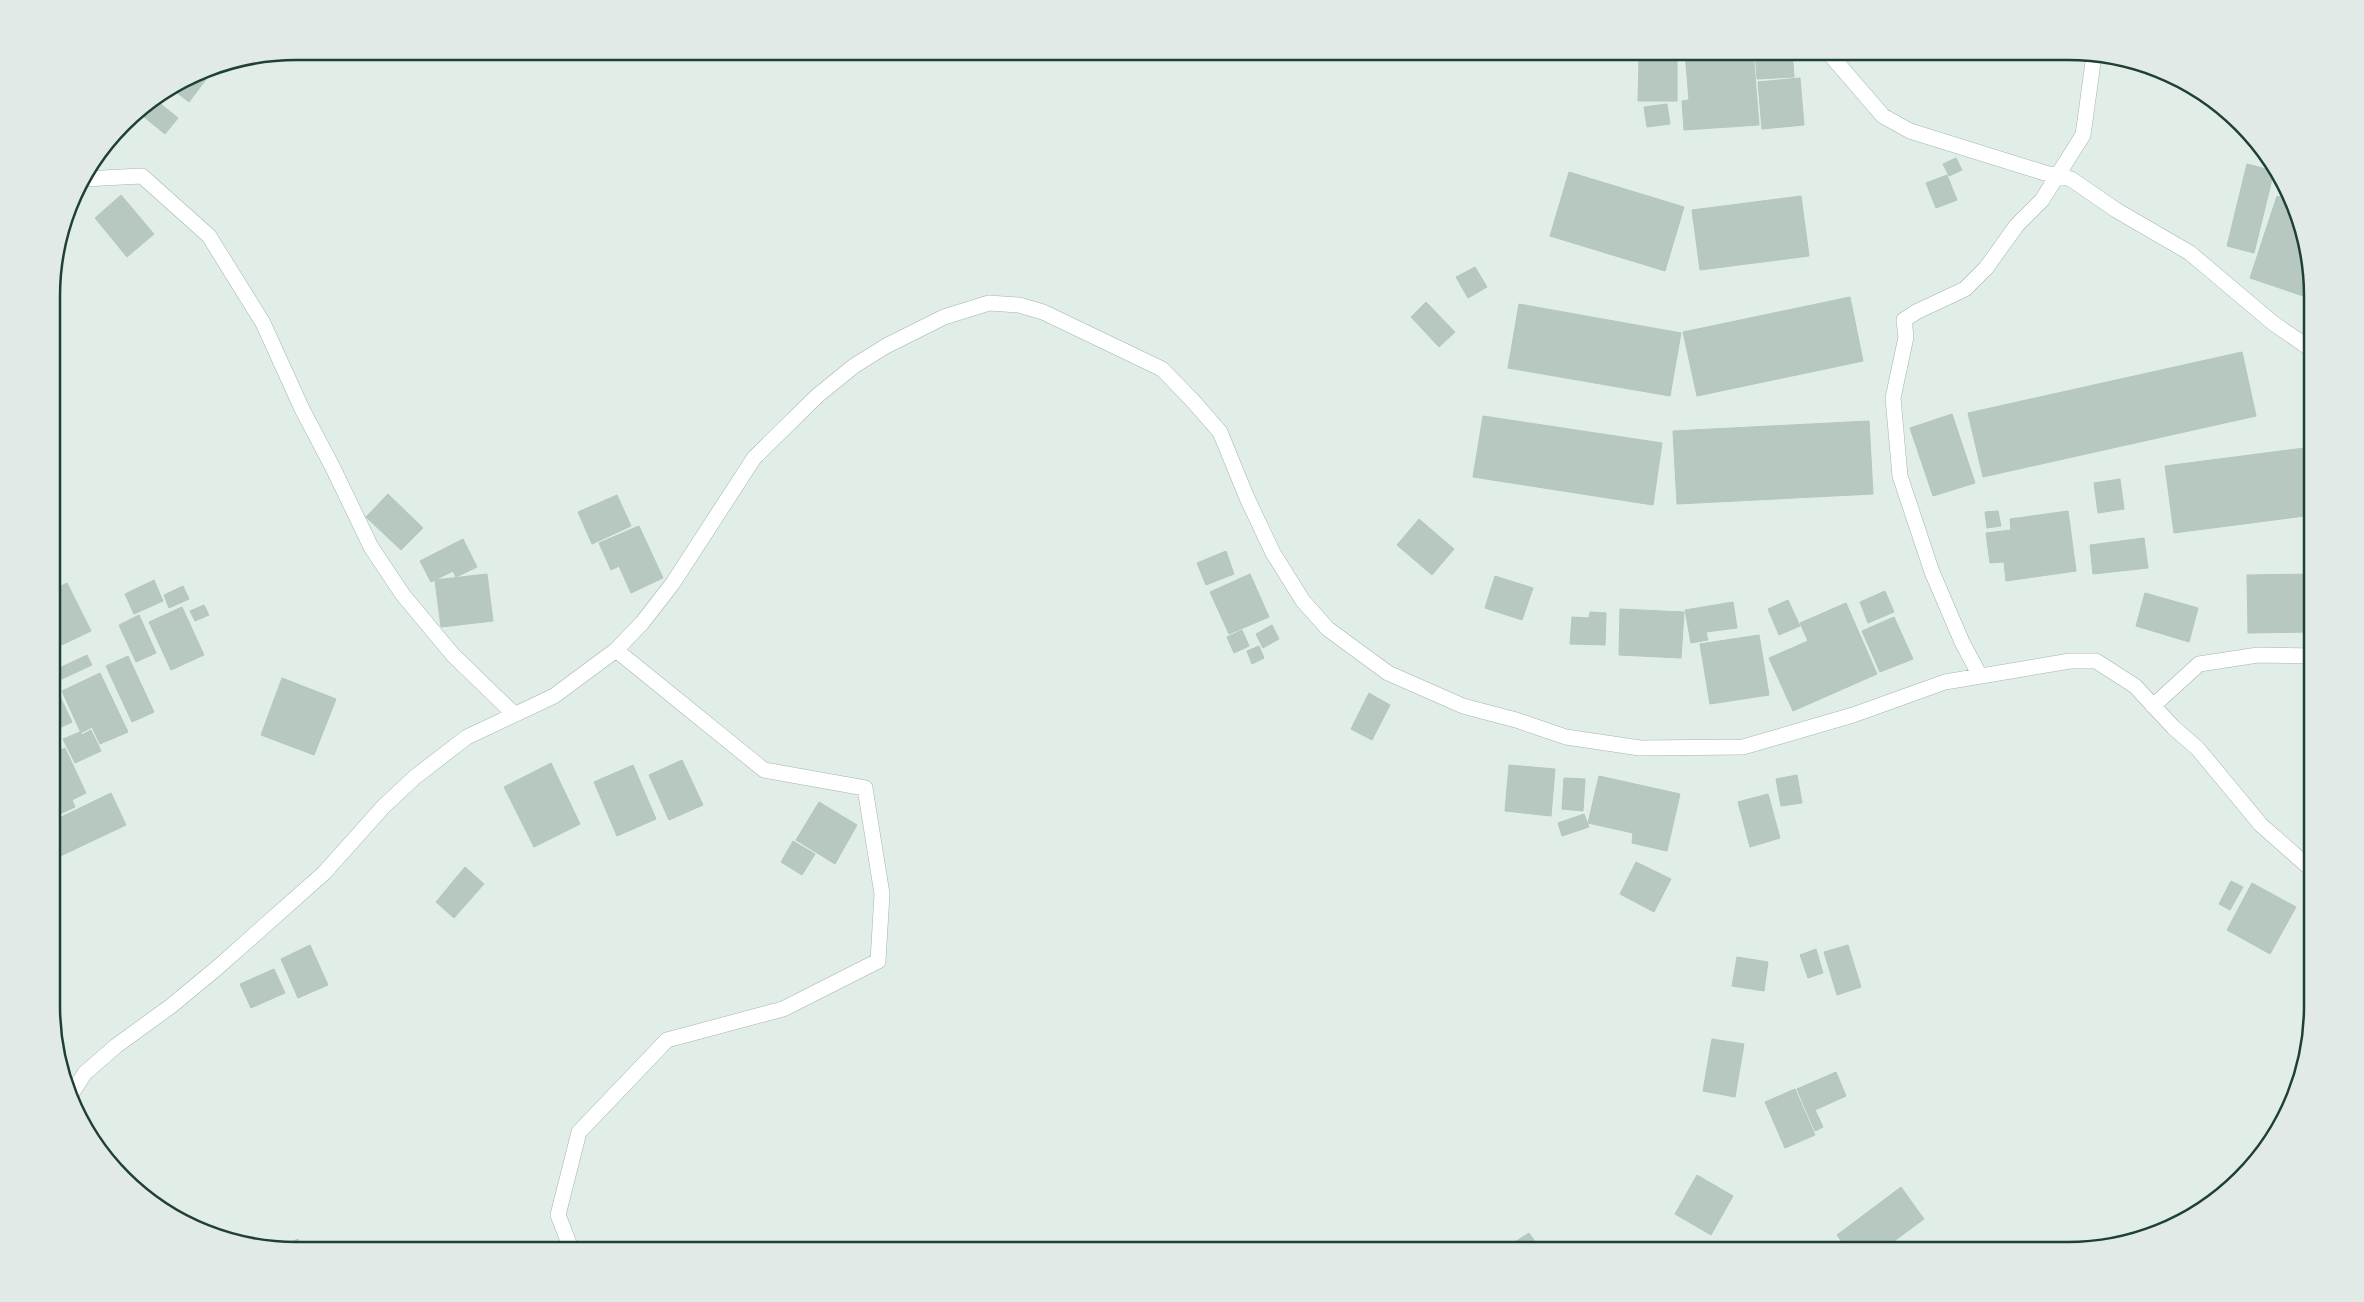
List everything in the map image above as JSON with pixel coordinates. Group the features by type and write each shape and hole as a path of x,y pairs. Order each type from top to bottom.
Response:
{"street":[{"path":"1835,60 1883,116 1910,131 2071,179 2116,210 2190,253 2273,323 2304,344"},
{"path":"1980,676 1962,642 1932,572 1900,476 1893,398 1906,337 1904,320 1916,312 1965,289 1986,268 2017,225 2042,200 2084,134 2093,62"},
{"path":"92,179 142,176 209,236 263,323 302,409 371,547 403,596 453,654 514,714"},
{"path":"75,1088 85,1073 116,1046 211,974 324,874 384,806 415,777 467,737 554,696 616,650 642,623 673,583 754,458 817,396 854,366 886,346 944,317 989,303 1019,304 1043,312 1162,369 1220,432 1247,498 1273,553 1303,601 1328,629 1388,673 1464,706 1516,720 1566,737 1640,748 1743,747 1853,715 1945,682 2070,661 2096,661 2135,686 2198,749 2261,825 2304,863"},
{"path":"568,1242 558,1215 579,1132 667,1040 783,1009 878,961 882,894 865,788 764,770 616,650"},
{"path":"2153,706 2199,664 2258,655 2304,656"}],"building":[{"path":"1639,60 1677,60 1677,101 1638,101"},
{"path":"1686,60 1754,60 1759,125 1684,130 1682,101 1689,100"},
{"path":"1756,60 1793,60 1794,77 1757,79"},
{"path":"207,78 207,78 189,102 177,93"},
{"path":"1800,78 1804,125 1762,129 1758,82"},
{"path":"160,103 178,118 165,134 144,117"},
{"path":"1667,104 1670,124 1647,127 1644,107"},
{"path":"1956,158 1962,170 1949,176 1943,164"},
{"path":"2247,164 2266,169 2272,178 2254,253 2227,246"},
{"path":"1569,172 1684,207 1665,271 1550,236"},
{"path":"1947,175 1957,200 1936,208 1926,183"},
{"path":"121,195 154,234 127,257 95,218"},
{"path":"1801,196 1809,256 1700,270 1692,210"},
{"path":"2277,196 2282,198 2296,235 2302,266 2304,296 2250,278"},
{"path":"1475,267 1487,287 1468,298 1456,277"},
{"path":"1850,297 1863,361 1697,396 1683,332"},
{"path":"1426,302 1455,332 1439,347 1411,317"},
{"path":"1519,304 1681,333 1670,396 1508,368"},
{"path":"2242,352 2256,416 1983,477 1968,413"},
{"path":"1952,414 1975,483 1933,496 1910,428"},
{"path":"1483,416 1662,443 1653,505 1473,477"},
{"path":"1869,421 1873,494 1677,504 1673,431"},
{"path":"2304,448 2304,516 2174,533 2165,466"},
{"path":"2120,479 2124,509 2098,513 2094,483"},
{"path":"388,494 423,528 401,550 366,517"},
{"path":"617,495 631,526 592,544 578,512"},
{"path":"1998,511 2001,526 1987,528 1985,512"},
{"path":"2068,511 2076,571 2006,581 2004,562 1990,563 1986,533 2011,530 2010,519"},
{"path":"1419,519 1454,549 1432,575 1397,545"},
{"path":"639,526 663,578 631,593 619,566 611,570 599,543"},
{"path":"2144,538 2148,568 2093,574 2090,545"},
{"path":"463,539 477,567 456,577 453,571 431,582 420,561"},
{"path":"1226,551 1234,574 1206,585 1197,563"},
{"path":"487,574 493,621 441,627 435,580"},
{"path":"1250,574 1269,617 1229,634 1210,592"},
{"path":"2304,574 2304,632 2248,633 2247,575"},
{"path":"1495,576 1533,588 1522,620 1485,608"},
{"path":"154,580 163,601 134,614 125,594"},
{"path":"67,583 91,631 60,646 60,586"},
{"path":"183,586 189,599 169,608 164,595"},
{"path":"1885,591 1894,612 1868,623 1860,602"},
{"path":"2145,593 2198,608 2189,642 2136,626"},
{"path":"1788,600 1800,626 1779,635 1768,609"},
{"path":"1733,602 1737,628 1706,632 1708,640 1691,643 1685,610"},
{"path":"1846,603 1877,674 1793,711 1769,658 1808,641 1800,623"},
{"path":"204,605 209,615 195,621 190,611"},
{"path":"182,607 204,655 171,670 149,622"},
{"path":"1620,609 1684,612 1681,658 1619,655"},
{"path":"1590,612 1606,613 1605,645 1570,644 1572,617 1589,618"},
{"path":"139,615 156,653 136,662 119,625"},
{"path":"1894,617 1913,659 1880,672 1862,631"},
{"path":"1272,625 1279,639 1263,648 1256,634"},
{"path":"1242,630 1249,646 1234,653 1227,637"},
{"path":"1759,635 1769,695 1710,704 1700,644"},
{"path":"1259,646 1264,658 1252,664 1247,651"},
{"path":"87,655 92,665 60,680 60,668"},
{"path":"128,656 154,712 132,722 106,666"},
{"path":"100,673 128,732 100,744 92,727 81,733 62,691"},
{"path":"282,678 336,699 314,755 261,735"},
{"path":"1369,693 1390,705 1372,740 1351,729"},
{"path":"60,697 72,722 60,728"},
{"path":"91,730 101,751 75,763 63,739 80,732 82,735"},
{"path":"65,748 86,793 72,800 75,807 60,814 60,750"},
{"path":"682,760 703,805 669,820 649,775"},
{"path":"551,763 580,824 534,847 504,787"},
{"path":"633,765 656,819 617,836 594,782"},
{"path":"1509,765 1555,769 1551,816 1505,811"},
{"path":"1797,775 1802,803 1781,806 1776,779"},
{"path":"1599,776 1680,794 1667,851 1632,843 1633,833 1588,823"},
{"path":"1564,778 1585,779 1583,811 1562,809"},
{"path":"111,793 126,825 60,856 60,818"},
{"path":"1768,794 1780,838 1750,847 1738,802"},
{"path":"819,802 857,825 835,864 796,840"},
{"path":"1584,814 1589,827 1562,836 1558,823"},
{"path":"793,841 815,854 802,875 781,862"},
{"path":"1636,862 1671,879 1654,912 1620,894"},
{"path":"465,867 484,884 454,918 436,902"},
{"path":"2231,881 2243,887 2230,910 2219,904"},
{"path":"2252,883 2296,907 2270,954 2227,930"},
{"path":"310,945 328,985 298,998 281,959"},
{"path":"1848,945 1861,987 1837,995 1824,952"},
{"path":"1816,949 1823,973 1808,978 1800,955"},
{"path":"1737,957 1768,962 1764,991 1732,986"},
{"path":"274,969 285,993 251,1008 240,984"},
{"path":"1712,1039 1744,1044 1735,1097 1703,1091"},
{"path":"1836,1072 1846,1096 1815,1110 1823,1127 1815,1131 1797,1089"},
{"path":"1795,1089 1815,1135 1785,1148 1765,1102"},
{"path":"1697,1175 1733,1196 1711,1235 1675,1214"},
{"path":"1901,1187 1924,1219 1893,1242 1842,1242 1837,1235"},
{"path":"1529,1233 1535,1242 1515,1242"}]}
